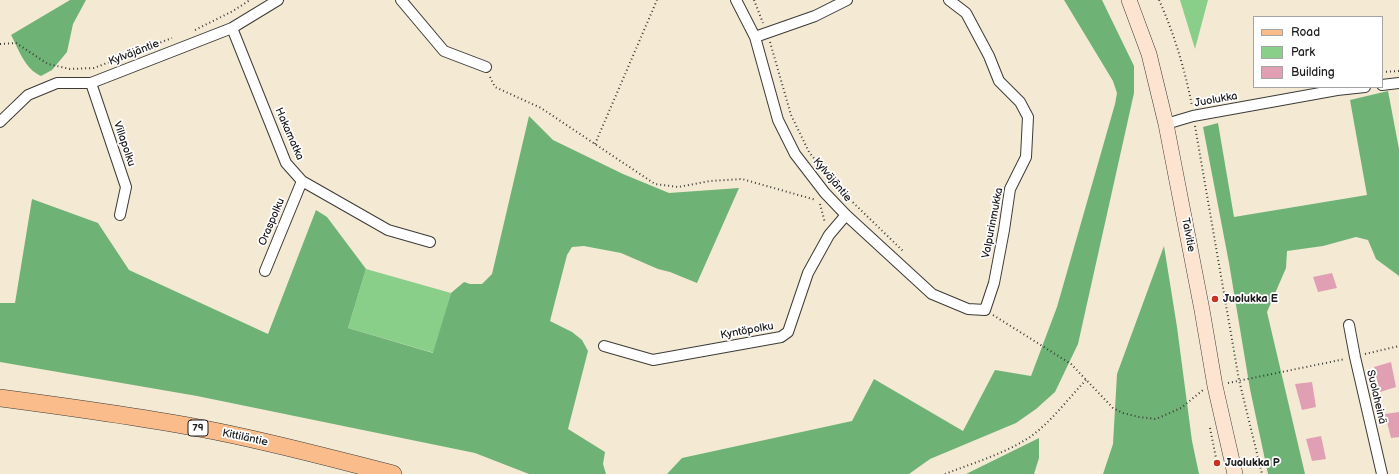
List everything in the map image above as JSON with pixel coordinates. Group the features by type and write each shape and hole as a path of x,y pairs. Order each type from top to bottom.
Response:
{"main road":[{"name":"Kittiläntie","path":"0,398 117,414 205,429 288,447 393,474"}],"street":[{"name":"Kylväjäntie","path":"0,122 28,95 58,83 91,83 232,28 278,0"},
{"path":"401,0 444,51 486,66"},
{"name":"Kylväjäntie","path":"736,0 755,37 778,120 795,154 825,193 846,215 932,294 968,309 985,310"},
{"path":"755,37 815,16 847,0"},
{"name":"Valpurinmukka","path":"949,0 966,13 989,56 999,80 1020,102 1028,116 1026,157 1010,190 994,283 985,310"},
{"name":"Talvitie","path":"1129,0 1149,54 1166,124 1215,386 1234,474"},
{"name":"Hakamatka","path":"232,28 286,163 302,181 388,230 430,242"},
{"name":"Villapolku","path":"91,83 126,187 120,215"},
{"path":"1383,85 1399,83"},
{"name":"Juolukka","path":"1166,124 1193,116 1356,88"},
{"name":"Oraspolku","path":"265,271 302,181"},
{"name":"Kyntöpolku","path":"604,346 653,360 781,337 788,332 808,273 829,235 846,215"},
{"name":"Suolaheinä","path":"1349,325 1382,474"}],"path":[{"path":"194,31 250,0"},
{"path":"595,144 657,0"},
{"path":"754,0 768,33 791,115 809,152 835,185 908,256"},
{"path":"1160,0 1168,20 1188,85 1239,380 1262,474"},
{"path":"0,44 16,43 48,64 70,69 94,68 172,38"},
{"path":"486,66 495,87 541,108 655,184 678,187 710,181 742,179 819,201 829,235"},
{"path":"1383,72 1399,71"},
{"path":"825,193 835,185"},
{"path":"985,310 1071,364 1113,408 1134,416 1156,419 1181,408 1202,390 1215,386 1355,357 1399,346"},
{"path":"945,474 991,456 1030,437 1052,417 1086,380"}],"green space":[{"path":"70,0 86,0 73,24 67,52 52,70 41,76 35,73 27,64 11,35"},
{"path":"1064,0 1102,0 1134,66 1134,93 1078,344 1055,392 1036,409 1016,423 930,459 909,474 667,474 682,458 852,421 874,379 963,431 995,370 1031,376 1057,307 1117,93 1113,81"},
{"path":"1180,0 1208,0 1195,49"},
{"path":"1388,91 1399,149 1399,276 1376,259 1368,240 1356,237 1323,246 1287,251 1286,268 1267,312 1305,474 1268,474 1250,389 1229,263 1203,127 1218,123 1234,217 1367,195 1350,100"},
{"path":"529,116 553,140 623,174 669,193 739,188 697,283 670,272 658,269 621,253 584,246 572,247 567,255 550,321 572,332 582,340 588,351 568,429 605,452 603,464 606,474 529,474 475,453 197,396 0,362 0,303 15,303 32,199 98,223 129,270 268,334 316,210 327,217 366,269 348,328 433,353 451,293 464,282 470,284 482,284 492,274"},
{"path":"1164,246 1177,327 1192,441 1199,474 1103,474 1113,444 1117,374"},
{"path":"366,269 451,293 434,353 348,328"},
{"path":"1039,438 1039,458 1034,474 966,474"}],"building":[{"path":"1332,273 1337,288 1318,292 1313,277"},
{"path":"1391,362 1396,387 1380,392 1374,367"},
{"path":"1312,382 1316,407 1302,410 1295,384"},
{"path":"1399,412 1399,437 1391,438 1385,414"},
{"path":"1321,436 1326,459 1312,461 1306,439"}],"place":[{"name":"Juolukka E","path":"1215,299"},
{"name":"Juolukka P","path":"1217,463"}]}
